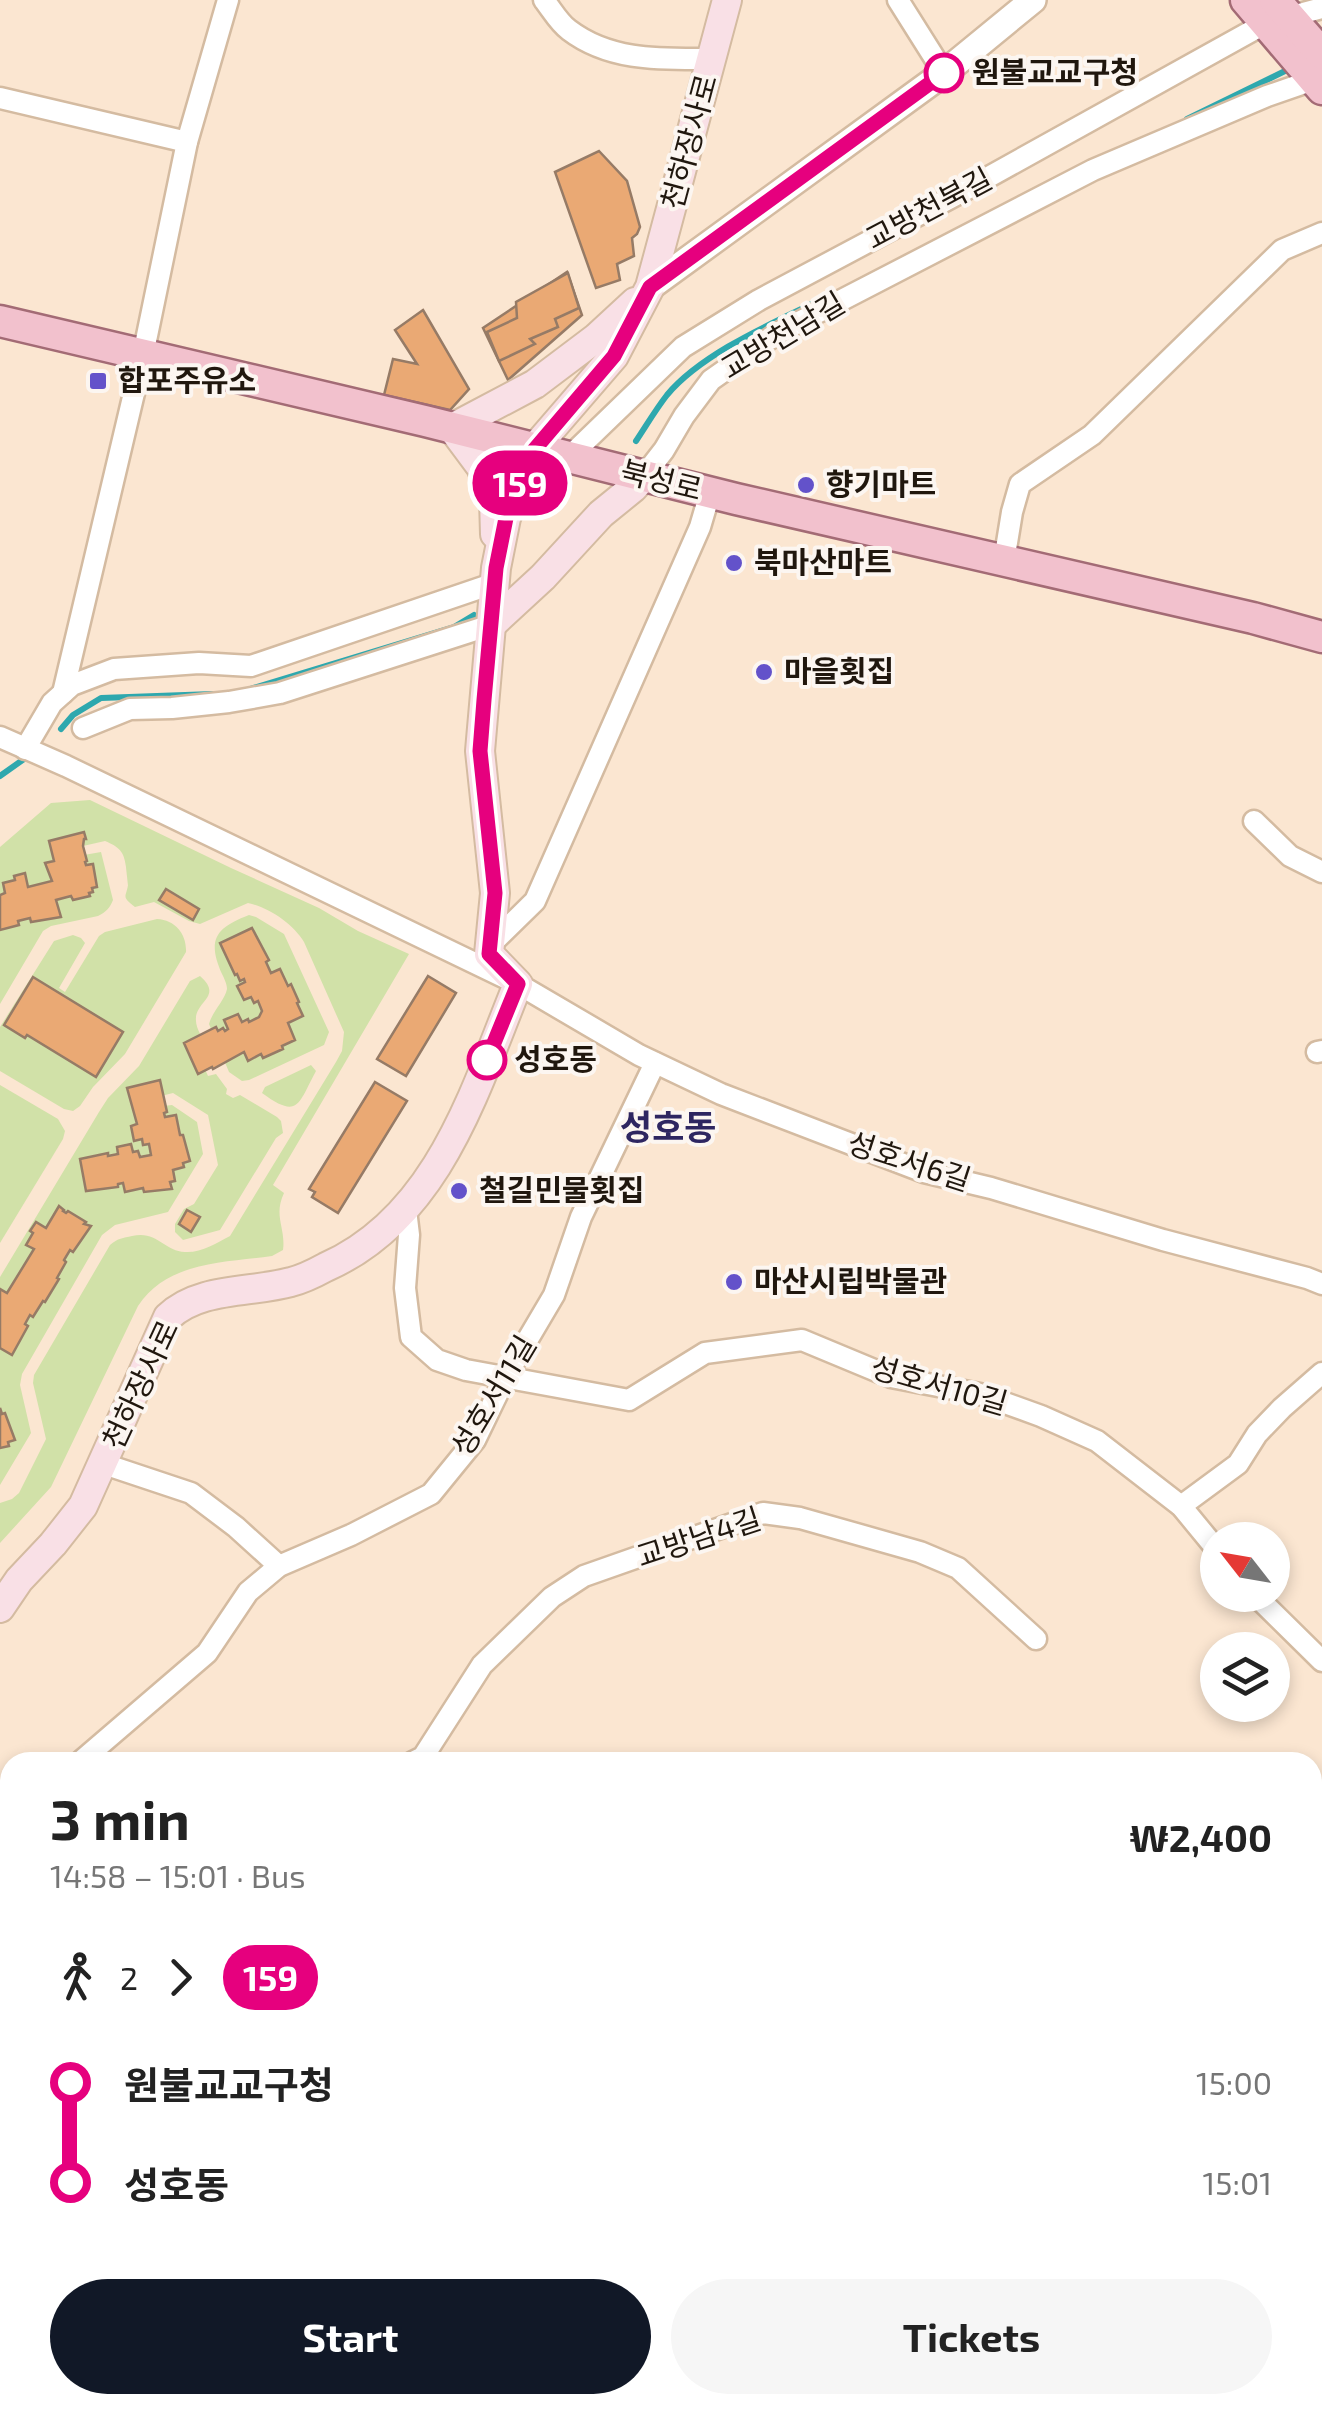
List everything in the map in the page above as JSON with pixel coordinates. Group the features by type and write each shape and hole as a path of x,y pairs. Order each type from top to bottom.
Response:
{"main road":[{"name":"천하장사로","path":"490,945 495,893 480,751 495,576 506,518 534,450 614,356 650,287 727,0"},
{"path":"1270,10 1320,75"},
{"path":"495,576 494,499 481,467 452,428 534,384 596,338 650,287"},
{"name":"북성로","path":"0,321 1322,637"},
{"name":"교방천남길","path":"491,625 643,476"},
{"path":"490,945 489,954 518,984"},
{"name":"천하장사로","path":"0,1607 90,1494 152,1348 168,1317 178,1307 194,1299 293,1282 354,1253 406,1210 452,1140 518,984"}],"street":[{"path":"63,693 143,355 187,142 228,0"},
{"path":"544,0 566,28 600,50 646,58 713,60"},
{"path":"898,0 944,73"},
{"path":"650,287 944,73 1033,0"},
{"name":"교방천북길","path":"568,458 683,348 758,300 958,194 1270,10 1322,8"},
{"name":"교방천남길","path":"643,476 711,380 778,332 1092,170 1320,75"},
{"path":"0,98 187,142"},
{"path":"1004,561 1020,484 1092,436 1282,250 1322,233"},
{"path":"490,945 534,901 700,527 710,492"},
{"path":"24,749 52,703 72,684 114,668 199,663 251,666 495,576"},
{"name":"교방천남길","path":"83,728 130,709 280,694 491,625"},
{"name":"성호서6길","path":"0,738 66,766 518,984 601,1034 731,1098 924,1172 1322,1284"},
{"path":"1254,821 1290,856 1322,872"},
{"name":"성호서11길","path":"92,1752 207,1654 248,1592 280,1566 430,1494 475,1440 505,1378 554,1295 581,1218 656,1062"},
{"name":"성호서10길","path":"406,1210 409,1235 405,1288 411,1337 438,1360 466,1370 629,1400 704,1352 802,1340 891,1377 980,1394 1098,1441 1181,1506 1200,1529"},
{"path":"1181,1506 1238,1464 1257,1434 1322,1373"},
{"path":"104,1464 191,1493 236,1526 280,1566"},
{"name":"교방남4길","path":"426,1752 482,1665 552,1597 584,1576 763,1513 800,1518 920,1552 958,1568 1036,1639"},
{"path":"1272,1612 1322,1661"}],"green space":[{"path":"90,800 409,954 273,1185 284,1193 280,1209 283,1250 272,1256 181,1272 150,1291 138,1306 51,1487 0,1543 0,1503 19,1493 46,1439 34,1375 110,1245 141,1235 178,1251 191,1252 230,1236 342,1051 344,1032 304,942 287,923 248,903 200,924 154,902 135,907 125,897 128,885 122,853 105,841 83,846 84,855 101,852 111,905 98,916 43,931 0,1004 0,847 51,803"},
{"path":"249,915 284,934 329,1032 324,1045 242,1081 229,1072 209,1024 227,989 215,952 217,937 228,925"},
{"path":"157,919 170,922 179,930 186,952 125,1054 80,1106 73,1111 64,1109 0,1071 0,1027 54,941 73,935 85,943 59,988 65,992 99,936"},
{"path":"200,976 207,983 209,994 196,1021 206,1046 197,1051 208,1076 216,1074 227,1089 226,1094 233,1098 240,1095 277,1117 283,1133 276,1138 220,1230 183,1240 175,1232 175,1224 184,1209 194,1204 218,1165 208,1115 173,1093 161,1096 163,1106 172,1105 197,1122 203,1154 168,1212 115,1225 102,1235 22,1374 20,1385 31,1433 0,1485 0,1277 108,1098 139,1066 190,981"},
{"path":"311,1065 316,1071 301,1100 291,1107 262,1093 265,1087"},
{"path":"0,1085 58,1119 65,1131 0,1243"}],"building":[{"path":"599,151 627,181 640,227 632,238 634,256 617,264 620,280 596,288 555,172"},
{"path":"567,272 582,315 508,380 483,328"},
{"path":"568,273 579,308 555,319 558,327 530,339 535,344 499,361 487,332 517,318 516,302"},
{"path":"423,310 469,389 450,410 384,395 393,359 417,364 395,330"},
{"path":"84,832 85,862 93,864 97,887 92,888 90,896 56,900 61,917 31,922 30,918 0,930 3,883 25,873 28,887 52,881 45,863 54,861 49,841"},
{"path":"166,889 199,909 193,920 159,900"},
{"path":"252,928 269,960 266,962 271,973 280,969 299,1002 303,1016 288,1023 295,1040 263,1058 261,1054 248,1061 244,1052 198,1074 184,1043 216,1027 225,1031 228,1029 224,1020 238,1014 242,1022 249,1022 262,1011 258,1001 254,1003 251,997 244,1000 237,986 244,979 240,981 235,975 220,943"},
{"path":"428,976 456,993 406,1076 377,1059"},
{"path":"33,977 123,1032 96,1077 4,1025"},
{"path":"160,1080 165,1117 176,1115 190,1161 173,1170 172,1189 125,1192 123,1183 86,1191 80,1159 118,1154 117,1147 131,1144 140,1157 151,1155 149,1144 143,1145 142,1139 134,1141 131,1126 137,1124 127,1088"},
{"path":"375,1082 407,1101 338,1213 312,1197 315,1192 309,1189"},
{"path":"59,1206 91,1226 73,1252 70,1250 45,1302 33,1317 30,1315 12,1355 0,1348 0,1289 7,1293 34,1249 26,1245 36,1222 46,1228"},
{"path":"187,1210 200,1217 191,1232 179,1224"},
{"path":"0,1408 15,1440 0,1448"}],"waterway":[{"path":"1187,119 1289,69"},
{"path":"636,441 667,395 699,366 739,340 822,299"},
{"path":"250,689 454,627 474,615"},
{"path":"61,729 73,715 101,698 213,694"},
{"path":"0,776 24,759"}],"bus line":[{"name":"159","path":"487,1060 518,984 489,954 495,893 480,751 496,568 506,518 534,450 614,356 650,287 944,73"}],"place":[{"name":"원불교교구청","path":"944,73"},
{"name":"합포주유소","path":"98,381"},
{"name":"향기마트","path":"806,485"},
{"name":"북마산마트","path":"734,563"},
{"name":"마을횟집","path":"764,672"},
{"name":"성호동","path":"487,1060"},
{"name":"철길민물횟집","path":"459,1191"},
{"name":"마산시립박물관","path":"734,1282"}],"district":[{"name":"성호동","path":"668,1128"}]}
